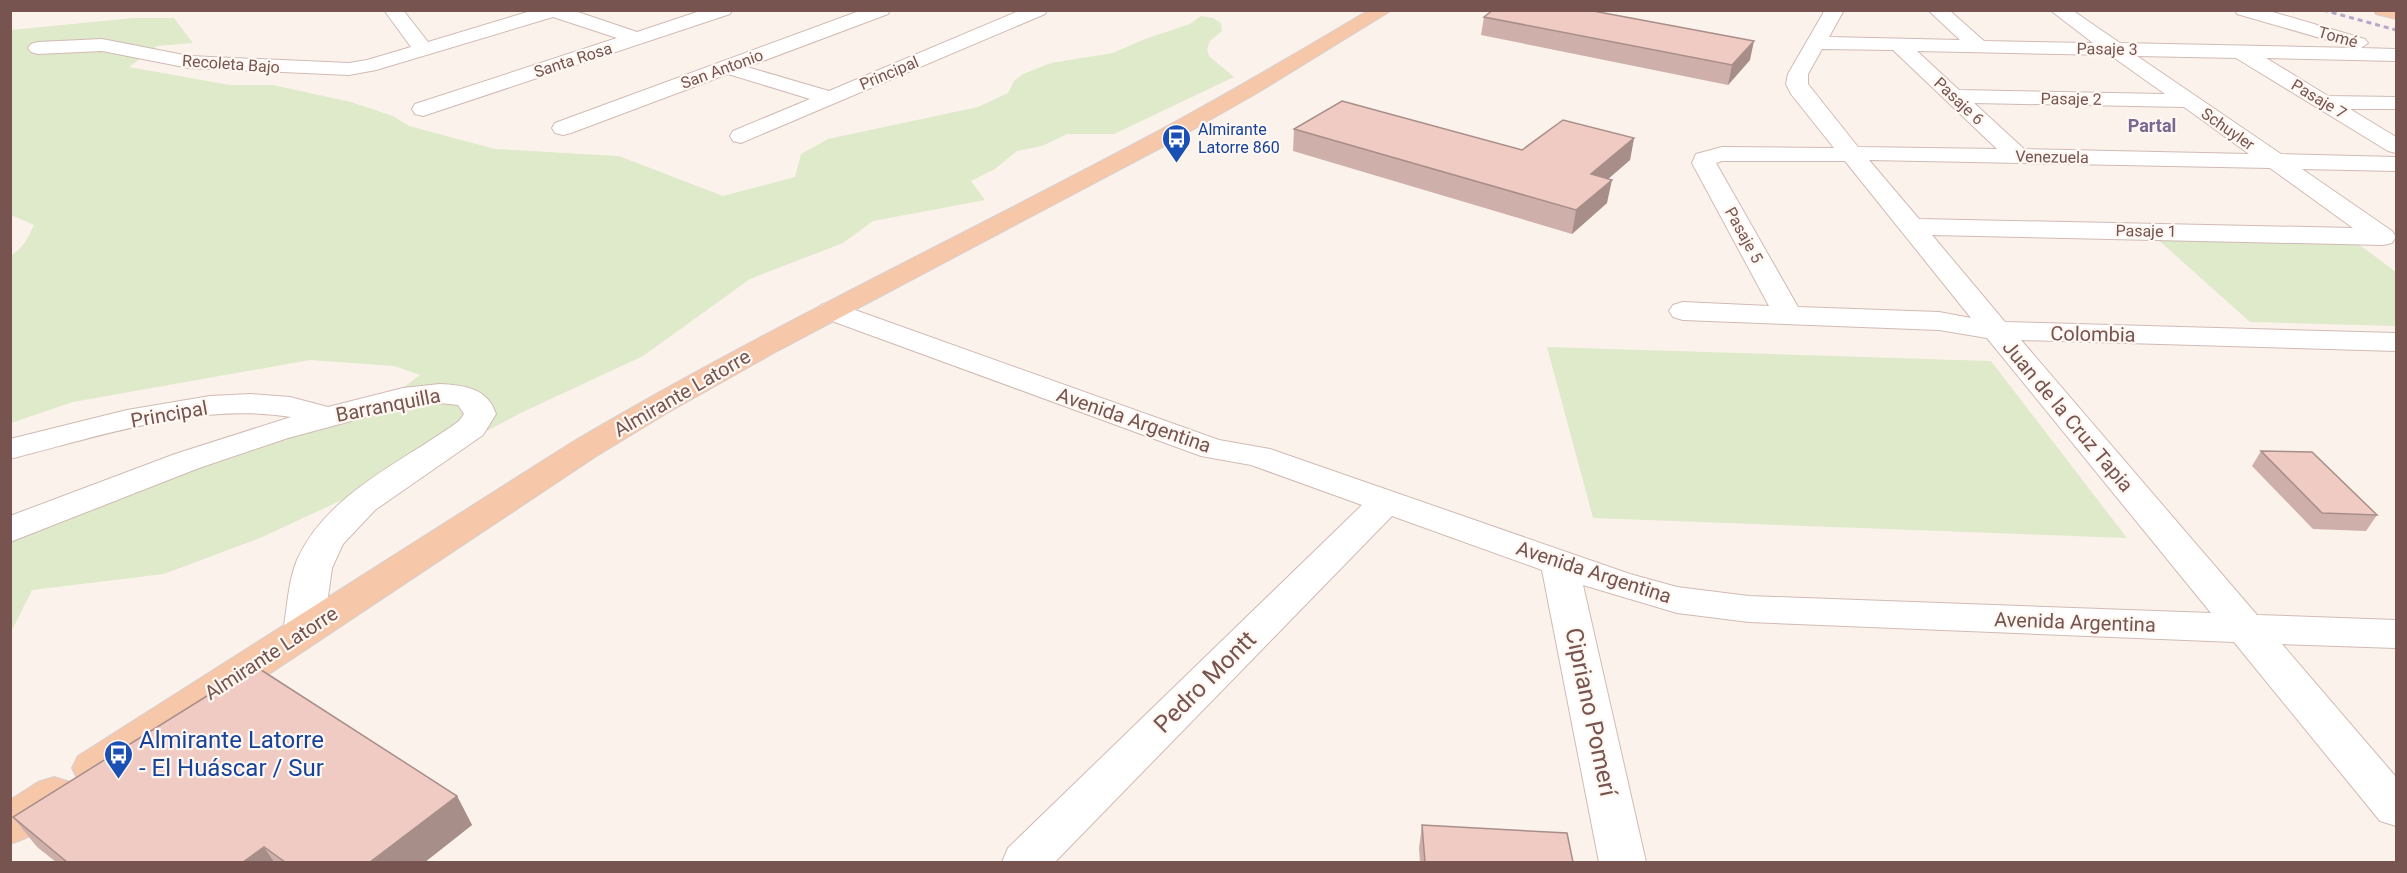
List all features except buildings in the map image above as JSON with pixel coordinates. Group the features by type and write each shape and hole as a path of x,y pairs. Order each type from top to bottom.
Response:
{"main road":[{"name":"Almirante Latorre","path":"10,825 128,745 583,450 684,391 831,311 1158,140 1250,89 1383,10"},
{"path":"2383,10 2397,14"}],"street":[{"path":"393,10 424,50"},
{"name":"Santa Rosa","path":"423,109 723,10"},
{"name":"San Antonio","path":"563,129 881,10"},
{"name":"Principal","path":"741,136 1038,10"},
{"name":"Juan de la Cruz Tapia","path":"1835,10 1798,74 1797,84 1802,94 1997,331 2397,808"},
{"path":"1937,10 1980,47"},
{"name":"Schuyler","path":"2059,10 2389,241"},
{"name":"Tomé","path":"2244,10 2397,54"},
{"path":"553,11 638,39"},
{"name":"Recoleta Bajo","path":"38,48 102,45 189,62 343,69 369,66 553,11"},
{"name":"Pasaje 3","path":"1817,43 2397,54"},
{"name":"Pasaje 6","path":"1899,45 2018,156"},
{"name":"Pasaje 7","path":"2241,52 2397,146"},
{"path":"726,67 831,98"},
{"name":"Pasaje 2","path":"1954,96 2188,101"},
{"path":"2323,102 2397,103"},
{"name":"Venezuela","path":"1708,156 1722,154 1851,154 2397,164"},
{"name":"Pasaje 5","path":"1708,156 1704,159 1704,163 1788,315"},
{"name":"Pasaje 1","path":"1911,226 2389,241"},
{"name":"Avenida Argentina","path":"831,311 1214,449 1258,456 1647,593 1713,606 2397,634"},
{"name":"Colombia","path":"1683,311 1939,321 1997,331 2397,342"},
{"name":"Barranquilla","path":"10,530 167,469 276,432 329,417 378,404 436,394 463,396 473,400 480,414 477,421 462,435 366,501 332,533 316,561 303,632"},
{"name":"Principal","path":"10,449 149,417 221,405 269,404 314,411 329,417"},
{"name":"Pedro Montt","path":"1025,862 1386,501"},
{"name":"Cipriano Pomerí","path":"1559,562 1622,862"}],"green space":[{"path":"1201,16 1213,18 1221,23 1222,31 1210,41 1207,49 1209,56 1234,77 1114,134 1067,134 1042,146 1017,151 995,169 971,181 985,200 873,221 843,243 750,279 643,356 525,411 450,450 260,538 164,574 32,590 11,632 11,540 184,471 376,408 420,375 394,366 310,360 73,402 11,423 11,255 22,246 34,225 11,215 11,30 133,18 174,18 193,43 157,46 129,67 230,85 273,85 351,102 393,116 409,126 495,149 619,156 723,196 795,177 801,154 828,139 978,107 1008,93 1014,81 1023,74 1051,63 1113,53 1145,39 1190,24"},
{"path":"2155,237 2357,243 2396,272 2396,326 2250,322"},
{"path":"1547,347 1991,361 2127,538 1593,518"}],"railway":[{"path":"2323,10 2396,30"}],"place":[{"name":"Almirante Latorre 860","path":"1177,164"},
{"name":"Almirante Latorre - El Huáscar / Sur","path":"118,780"}],"district":[{"name":"Partal","path":"2152,125"}]}
